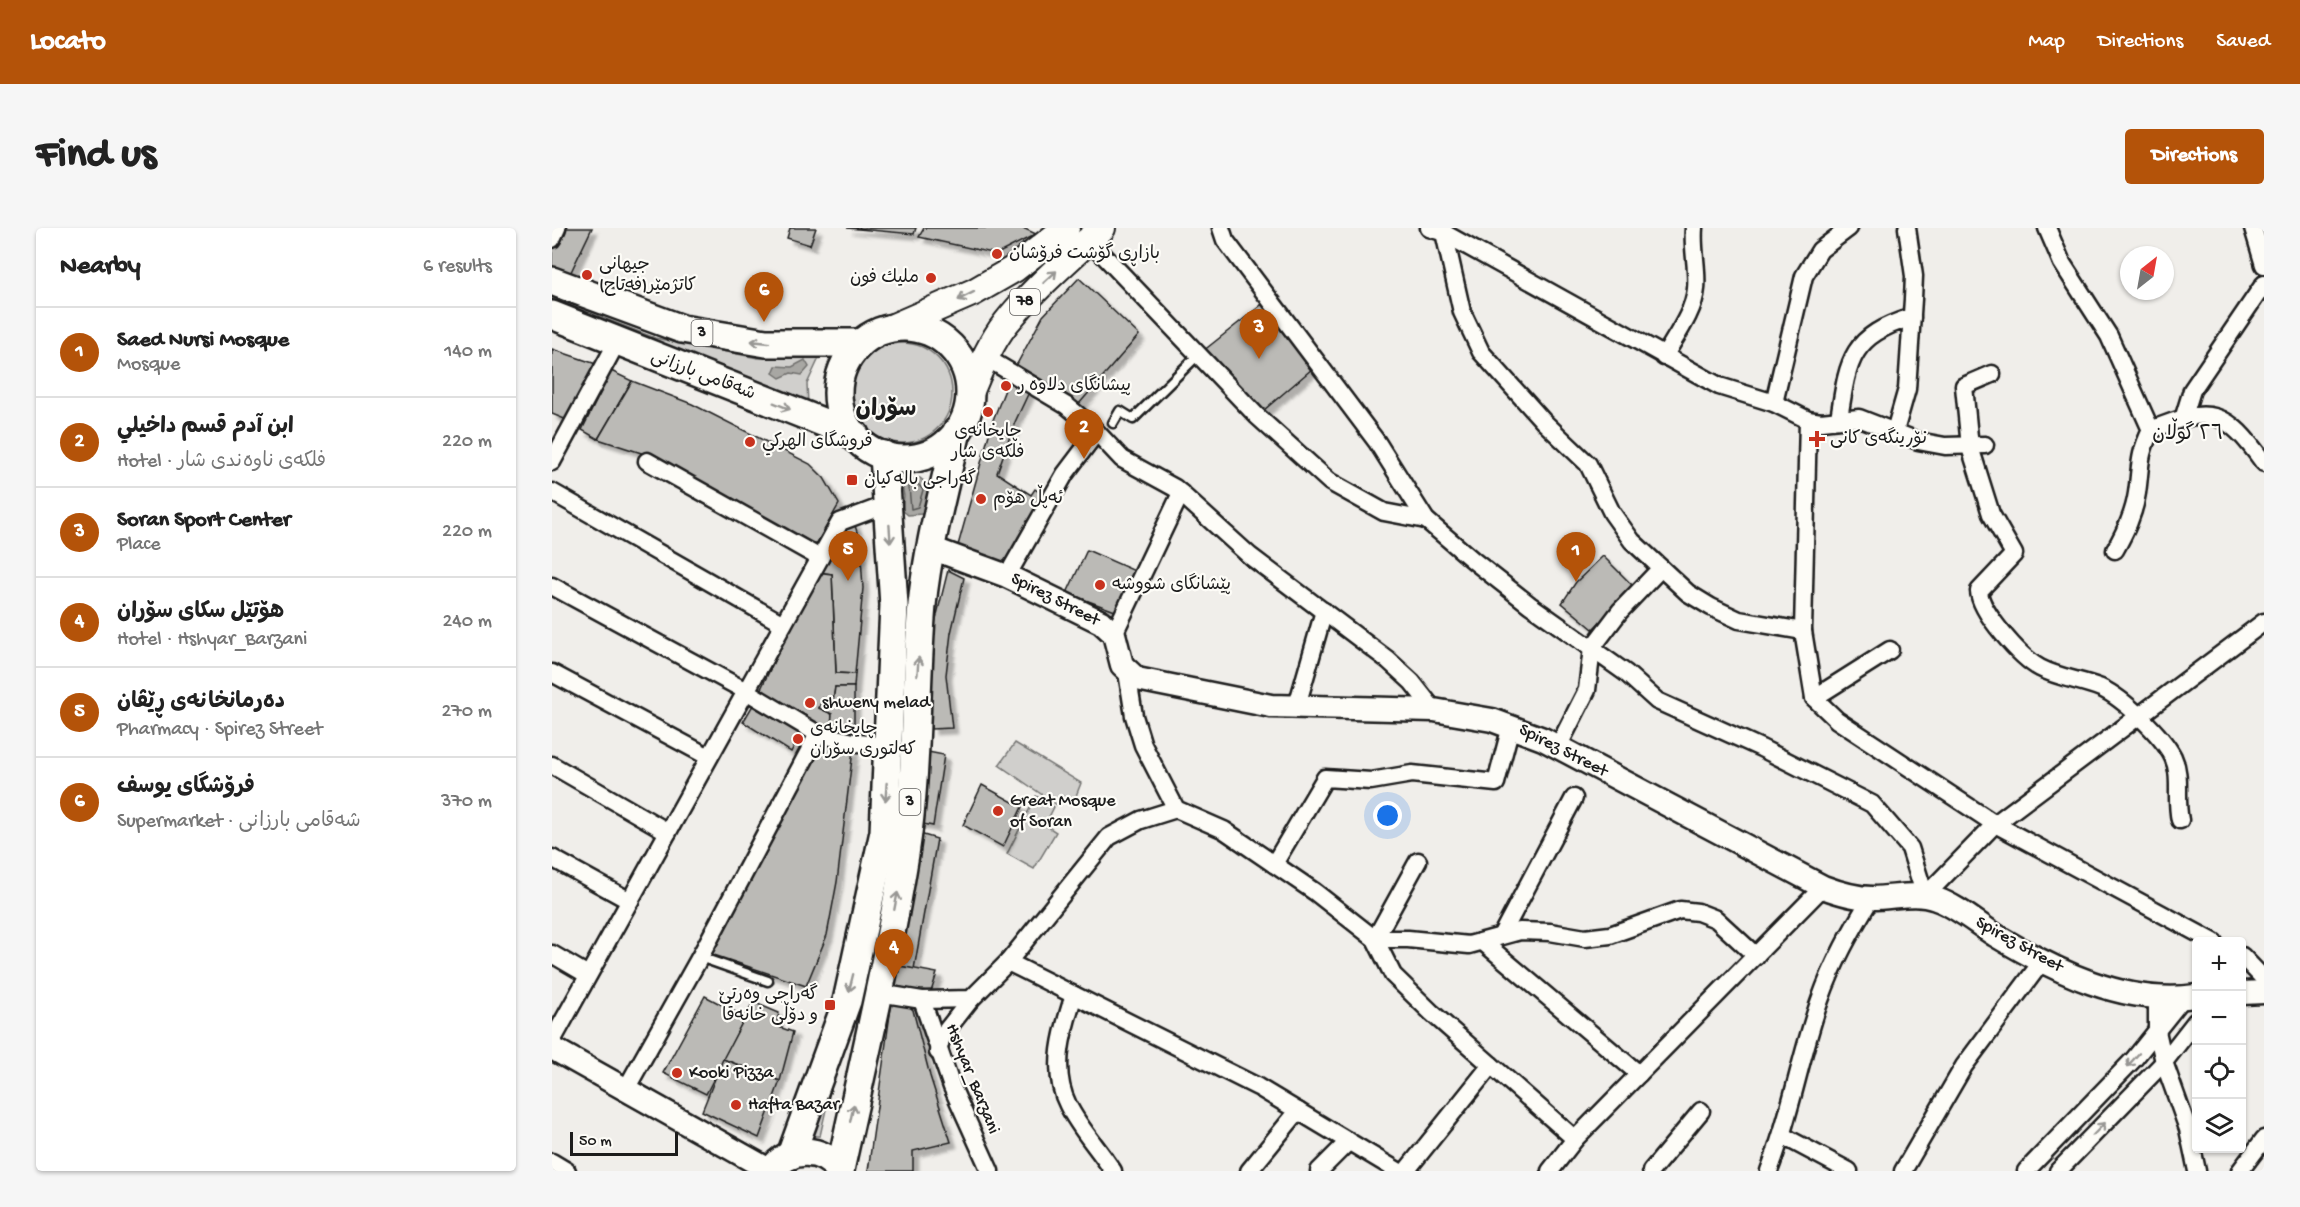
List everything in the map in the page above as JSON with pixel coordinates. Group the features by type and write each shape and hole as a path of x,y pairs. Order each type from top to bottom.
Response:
{"highway":[{"name":"شەقامی بارزانی","path":"552,281 682,329 766,343 860,344"},
{"name":"شەقامی بارزانی","path":"552,315 855,435"},
{"name":"3","path":"891,328 860,344 847,360 838,390 841,411 855,435 869,448 884,455 904,458 924,455 943,446 957,431 967,413 970,393"},
{"path":"891,328 920,329 945,342 963,365 970,393"},
{"name":"3","path":"840,1170 879,993 905,853 914,762 922,603 931,548 957,431"},
{"name":"3","path":"778,1166 847,1001 884,832 894,605 884,455"},
{"name":"3","path":"778,1166 807,1152 818,1154 832,1161 840,1170"}],"main road":[{"name":"78","path":"891,328 974,292 1014,269 1066,228"},
{"name":"78","path":"970,393 985,357 1005,324 1096,234"},
{"name":"Spirez Street","path":"931,548 1007,576 1101,622 1114,634 1119,658 1127,672 1144,681 1246,703 1296,709 1434,710 1473,715 1511,726 1558,747 1823,887 1871,898 1925,896 1943,902 1996,936 2100,986 2129,995 2157,999 2190,997"},
{"path":"2246,993 2264,992"},
{"path":"552,1048 626,1089 778,1166"}],"street":[{"path":"552,239 557,228"},
{"path":"1221,228 1225,240 1370,433 1426,519 1530,605 1626,673 1657,701 1761,748 1872,804 1910,848 1925,896 1995,824 2264,622"},
{"path":"1664,357 1691,305 1696,288 1692,248 1694,228"},
{"path":"1774,403 1804,276 1820,250 1849,228"},
{"path":"1895,430 1907,389 1912,317 1914,276 1907,228"},
{"path":"2047,228 2062,263 2109,336 2151,430"},
{"path":"2253,228 2264,265"},
{"path":"1438,229 1719,386 1774,403 1808,420 1821,422 1859,418 1895,430 1918,441 1945,446 1977,446"},
{"path":"1438,229 1462,312 1481,352 1543,421 1588,464 1612,513 1632,541 1688,594 1739,620 1803,632"},
{"path":"1096,234 1198,355 1275,433 1330,482 1384,512 1426,519"},
{"path":"2184,416 2192,390 2264,284"},
{"path":"1839,419 1846,375 1860,345 1872,333 1912,317"},
{"path":"552,462 617,342"},
{"path":"985,357 1067,406 1122,459 1181,493 1250,556 1388,660 1412,682 1434,710"},
{"path":"1992,374 1964,386 1991,514 2014,554 1979,591 1979,600 2012,643 2038,668 2101,688 2139,717 2172,756 2177,771 2175,800 2180,820"},
{"path":"2115,550 2128,526 2137,494 2140,451 2151,430 2184,416 2203,413 2227,422 2264,463"},
{"path":"1808,420 1803,632 1814,699 1837,720 1995,824 2205,937"},
{"path":"1007,576 1060,482 1096,433"},
{"path":"646,461 820,558"},
{"path":"552,492 783,624"},
{"path":"1114,634 1181,493"},
{"path":"552,1041 840,522 888,504"},
{"path":"1558,747 1587,690 1592,648 1620,611 1661,568"},
{"path":"552,586 746,690 818,734 858,743 889,746"},
{"path":"1296,709 1324,611"},
{"path":"1814,699 1890,650"},
{"path":"552,672 709,757"},
{"path":"1127,672 1134,716 1143,745 1176,809 1224,830 1315,892 1375,939 1393,975 1575,1139"},
{"path":"1274,864 1325,778 1371,781 1412,774 1496,783 1511,726"},
{"path":"626,1089 700,957 818,734"},
{"path":"552,765 668,832"},
{"path":"1502,934 1574,798"},
{"path":"938,1052 942,1036 971,999 1008,962 1109,837 1141,820 1176,809"},
{"path":"552,858 630,901"},
{"path":"1375,939 1418,861"},
{"path":"1550,1171 1575,1139 1823,887"},
{"path":"1769,1171 1783,1136 1819,1002 1836,958 1871,898"},
{"path":"1375,939 1408,939 1469,945 1502,934 1550,932 1585,938 1610,935 1680,910 1698,912 1716,919 1756,956"},
{"path":"1483,942 1639,1074"},
{"path":"552,954 588,975"},
{"path":"1903,1171 1964,1066 2043,960"},
{"path":"2246,961 2264,979"},
{"path":"1008,962 1258,1087 1398,1171"},
{"path":"879,993 922,1000 971,999"},
{"path":"1074,995 1061,1035 1059,1073 1067,1104 1113,1171"},
{"path":"2026,1171 2190,997"},
{"path":"2157,999 2157,1031 2164,1062 2188,1129 2197,1171"},
{"name":"Hshyar_Barzani","path":"922,1000 938,1052 990,1171"},
{"path":"2058,1171 2164,1062 2192,1026"},
{"path":"1406,1171 1491,1065"},
{"path":"1249,1171 1298,1111"},
{"path":"1652,1171 1701,1111"},
{"path":"1783,1136 1849,1171"},
{"path":"2240,1171 2264,1139"},
{"path":"1319,1171 1349,1141"},
{"path":"552,1162 567,1171"}],"lane":[{"path":"1113,423 1120,411 1133,419 1198,355"},
{"path":"700,957 768,981"}],"shaded area":[{"path":"552,298 655,338 758,358 820,356 807,384 808,404 552,308"},
{"path":"902,343 921,347 938,357 948,374 952,393 948,412 938,429 921,439 902,443 883,439 866,429 856,412 852,393 856,374 866,357 883,347"},
{"path":"1015,743 1081,783 1074,801 1062,796 1057,805 999,765"},
{"path":"1036,796 1054,807 1045,825 1056,832 1034,869 1007,854"},
{"path":"844,1030 820,1136 802,1136"}],"water":[{"path":"805,360 809,367 802,375 791,373 780,378 773,373 776,366 792,367"},
{"path":"920,478 930,486 922,514 908,515 902,510 904,496 901,480"}],"building":[{"path":"563,228 592,228 569,276 552,274 552,249"},
{"path":"790,228 816,228 810,245 787,238"},
{"path":"847,228 916,228 914,234"},
{"path":"924,228 1023,228 1036,234 997,254 919,237"},
{"path":"1079,278 1139,335 1078,405 1016,366 1043,316"},
{"path":"1270,298 1319,363 1257,416 1198,355"},
{"path":"552,349 596,364 567,420 552,414"},
{"path":"611,371 632,381 598,439 582,430"},
{"path":"632,381 692,404 810,464 824,478 839,504 815,546 660,459 598,439"},
{"path":"1008,382 1030,390 1015,422 997,473 1031,495 1035,489 1044,496 1004,567 957,549 993,420"},
{"path":"854,522 860,542 863,588 855,674 836,673 832,574 816,572 841,529"},
{"path":"1087,550 1135,571 1115,611 1067,593"},
{"path":"1603,556 1634,587 1593,629 1562,603 1576,582"},
{"path":"948,570 964,578 951,633 946,675 952,728 931,729 927,671 933,631"},
{"path":"816,572 832,574 836,673 855,674 854,687 835,687 833,702 823,698 819,708 832,714 831,727 819,728 759,693"},
{"path":"835,687 854,687 854,734 831,727 832,714 819,708 823,698 833,702"},
{"path":"753,705 801,732 791,752 743,722"},
{"path":"821,744 853,750 837,882 827,935 806,986 711,954"},
{"path":"928,752 944,755 933,826 918,823"},
{"path":"982,785 1022,807 1003,847 963,825"},
{"path":"917,833 937,839 914,969 894,965"},
{"path":"894,965 937,973 930,995 893,985"},
{"path":"705,996 745,1017 706,1094 663,1073"},
{"path":"892,1000 904,1002 913,1010 930,1076 951,1142 913,1151 913,1171 868,1171"},
{"path":"753,1002 779,1013 776,1026 793,1032 780,1081 723,1059"},
{"path":"723,1059 780,1081 759,1138 702,1111"}],"place":[{"name":"بازاڕی گۆشت فرۆشان","path":"997,254"},
{"name":"جیهانی کاتژمێر(فەتاح)","path":"587,275"},
{"name":"مليك فون","path":"931,278"},
{"name":"فرۆشگای یوسف","path":"764,322"},
{"name":"Soran Sport Center","path":"1259,359"},
{"name":"پیشانگای دلاوه ر","path":"1006,386"},
{"name":"چایخانەی فلکەی شار","path":"988,412"},
{"name":"نۆرینگەی کانی","path":"1817,439"},
{"name":"فروشگای الهركي","path":"750,442"},
{"name":"ابن آدم قسم داخيلي","path":"1084,459"},
{"name":"گەراجی بالەکیان","path":"852,480"},
{"name":"ئەپڵ هۆم","path":"981,499"},
{"name":"دەرمانخانەی ڕێڤان","path":"848,581"},
{"name":"Saed Nursi Mosque","path":"1576,582"},
{"name":"پێشانگای شووشە","path":"1100,585"},
{"name":"shweny melad","path":"810,703"},
{"name":"چایخانەی کەلتوری سۆران","path":"798,739"},
{"name":"Great Mosque of Soran","path":"998,811"},
{"name":"هۆتێل سکای سۆران","path":"894,979"},
{"name":"گەراجی وەرتێ و دۆڵی خانەقا","path":"830,1005"},
{"name":"Kooki Pizza","path":"677,1073"},
{"name":"Hafta Bazar","path":"736,1105"}],"district":[{"name":"سۆران","path":"886,410"},
{"name":"٢٦ گوڵان","path":"2188,435"}]}
